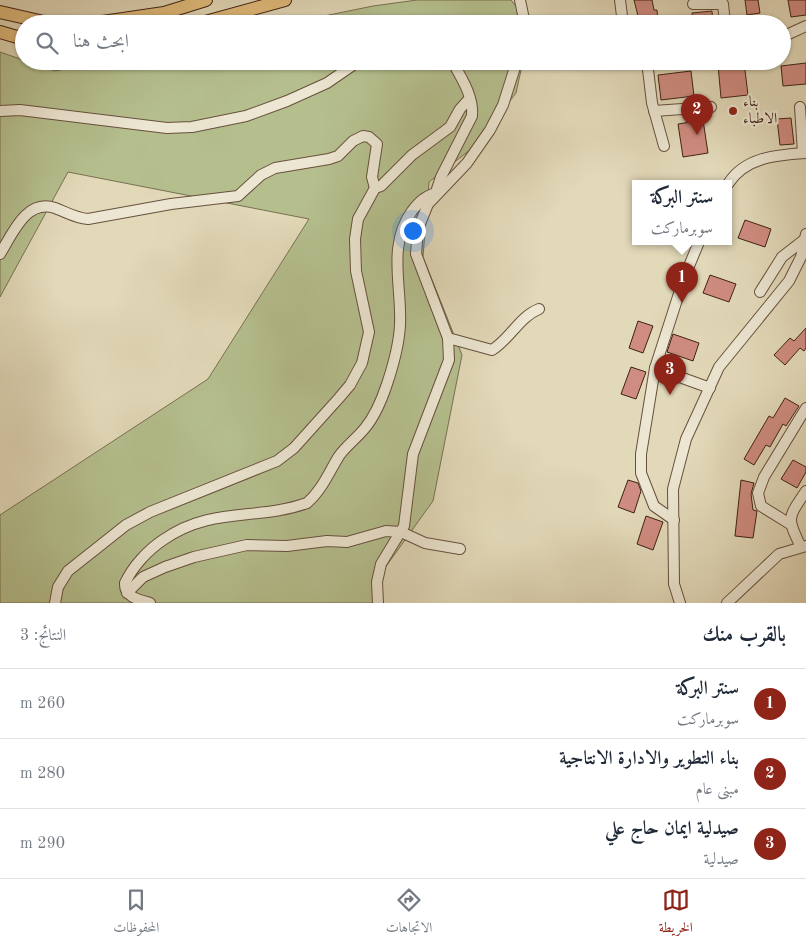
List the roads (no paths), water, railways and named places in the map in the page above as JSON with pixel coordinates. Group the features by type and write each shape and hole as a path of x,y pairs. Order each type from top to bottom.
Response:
{"main road":[{"path":"150,15 164,13 206,0"},
{"path":"230,15 284,0"},
{"path":"0,12 15,15"},
{"path":"0,32 15,36"}],"street":[{"path":"520,0 523,15"},
{"path":"620,0 622,15"},
{"path":"693,4 723,4 724,15"},
{"path":"791,33 806,26"},
{"path":"0,111 20,110 167,128 192,127 246,116 287,101 327,83 346,70"},
{"path":"378,603 378,582 381,564 402,532 410,466 447,368 450,353 448,338 415,247 422,218 436,193 440,177 472,116 467,90 457,70"},
{"path":"150,603 136,599 127,593 125,583 131,572 147,553 174,532 202,520 302,505 311,500 322,486 343,451 370,421 385,390 399,335 400,313 396,266 399,239 403,227 423,198 436,193 467,163 490,130 503,105 514,70"},
{"path":"648,70 654,111 664,146"},
{"path":"55,603 58,587 68,571 126,525 150,512 277,461 294,448 350,385 362,363 369,332 354,258 356,228 363,209 375,188 386,182 412,155 450,128 460,109 469,99"},
{"path":"654,111 711,107"},
{"path":"732,180 746,165 762,158 805,153 800,107"},
{"path":"0,254 24,216 41,206 53,207 88,220 171,204 238,196 267,171 283,166 338,156 353,141 363,136 369,137 376,144 372,177 375,188"},
{"path":"760,292 782,257 805,237"},
{"path":"680,603 674,584 673,489 686,439 719,367 789,281 800,257 805,237"},
{"path":"674,520 654,506 641,474 641,454 655,368 684,278 698,245"},
{"path":"448,338 492,350 505,342 526,315 539,310"},
{"path":"655,368 710,388"},
{"path":"727,603 779,554 804,546 790,524 761,506 758,493 764,477 806,408"},
{"path":"790,524 791,514 806,491"},
{"path":"127,593 142,577 152,572 221,550 247,545 287,546 327,541 347,542 386,531 402,532 418,541 460,549"}],"place":[{"name":"بناء الاطباء","path":"733,111"},
{"name":"بناء التطوير والادارة الانتاجية","path":"697,135"},
{"name":"سنتر البركة","path":"682,303"},
{"name":"صيدلية ايمان حاج علي","path":"670,395"}]}
